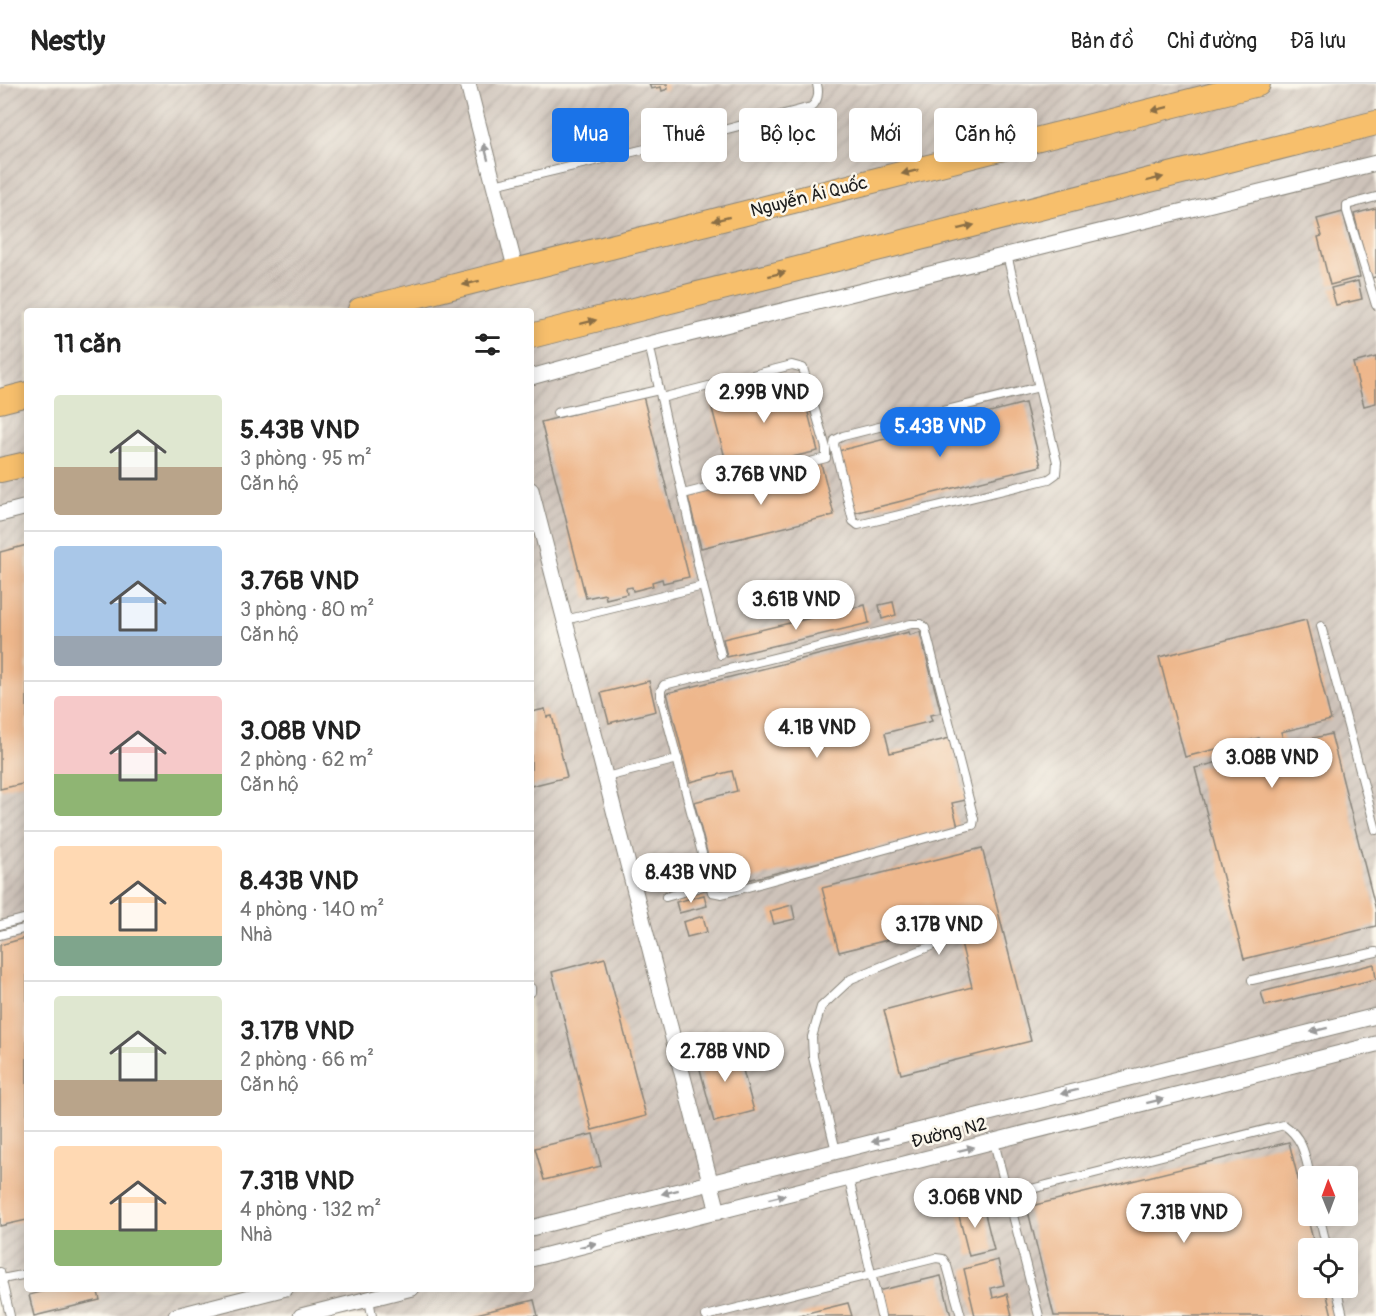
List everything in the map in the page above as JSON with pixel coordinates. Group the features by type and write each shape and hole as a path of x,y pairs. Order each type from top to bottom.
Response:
{"main road":[{"name":"Nguyễn Ái Quốc","path":"368,308 1257,84"},
{"path":"534,335 1376,123"},
{"path":"0,401 24,395"},
{"path":"0,470 24,465"}],"street":[{"path":"468,84 516,271"},
{"path":"534,376 649,344 1376,164"},
{"path":"534,501 718,1212"},
{"path":"0,514 24,508"},
{"name":"Đường N2","path":"534,1227 1376,1016"},
{"name":"Đường N2","path":"534,1258 1376,1044"},
{"path":"176,1316 268,1292"},
{"path":"301,1316 396,1292"}],"lane":[{"path":"494,185 811,107 818,98 817,84"},
{"path":"1376,197 1347,205 1347,211 1373,286 1376,305"},
{"path":"1007,255 1039,387 1057,462 1056,474 1049,479 858,525 853,521 834,445 835,440 843,435 1039,387"},
{"path":"649,344 703,586 721,655"},
{"path":"557,413 660,394 792,365 803,368 826,448 826,458 683,494"},
{"path":"565,620 703,586"},
{"path":"911,624 921,624 925,628 975,819 973,825 722,894 712,892 710,884 661,697 664,685 911,624"},
{"path":"1321,626 1376,830"},
{"path":"606,777 678,759"},
{"path":"666,897 710,884"},
{"path":"0,925 24,919"},
{"path":"0,935 24,929"},
{"path":"836,1151 813,1056 812,1037 821,1007 851,979 938,943"},
{"path":"1252,980 1376,952"},
{"path":"1008,1195 1284,1125 1294,1131 1303,1145 1308,1166"},
{"path":"994,1142 1039,1316"},
{"path":"849,1179 881,1316"},
{"path":"706,1316 936,1258 943,1259 950,1273 961,1316"},
{"path":"10,1316 1,1276 24,1274"},
{"path":"1338,1298 1342,1316"},
{"path":"369,1299 372,1316"}],"shaded area":[{"path":"0,84 1376,84 1376,1316 0,1316"}],"building":[{"path":"649,84 667,84 668,89 662,91 661,87 651,89"},
{"path":"1376,208 1376,277 1370,278 1354,214"},
{"path":"1343,212 1360,277 1330,285 1318,237 1322,236 1317,219"},
{"path":"1358,281 1362,299 1336,305 1331,288"},
{"path":"1376,357 1376,403 1364,406 1353,363"},
{"path":"781,375 783,382 799,378 818,451 792,457 793,461 781,464 780,460 765,464 766,468 751,471 750,468 729,473 710,401 729,396 727,388"},
{"path":"643,396 689,577 663,583 662,579 652,582 653,586 633,591 632,587 626,588 627,594 606,599 605,594 586,598 541,422"},
{"path":"1025,403 1041,466 854,513 838,451"},
{"path":"821,463 834,515 701,548 688,497"},
{"path":"24,546 24,784 0,789 0,552"},
{"path":"893,602 896,615 882,619 879,605"},
{"path":"865,605 869,623 727,657 723,639"},
{"path":"1306,620 1331,720 1281,732 1285,745 1331,734 1376,910 1376,926 1244,959 1195,768 1262,751 1259,738 1185,757 1159,657"},
{"path":"909,632 910,635 920,632 941,713 930,715 932,721 885,733 890,753 950,738 966,800 952,803 958,827 716,888 694,802 737,791 732,771 690,782 667,693"},
{"path":"649,681 656,711 609,723 601,693"},
{"path":"545,709 547,717 552,716 567,777 534,785 534,711"},
{"path":"982,848 1031,1041 901,1074 884,1010 972,987 956,923 839,952 822,888"},
{"path":"704,895 707,906 679,913 676,902"},
{"path":"792,905 795,919 774,924 770,911"},
{"path":"703,916 707,932 687,937 683,922"},
{"path":"24,938 24,1221 0,1226 0,945"},
{"path":"605,958 646,1116 592,1130 552,972"},
{"path":"1374,964 1376,979 1265,1006 1261,992"},
{"path":"736,1044 754,1111 714,1122 696,1054"},
{"path":"593,1134 601,1166 544,1180 535,1148"},
{"path":"1289,1142 1298,1179 1298,1226 1310,1226 1313,1238 1298,1238 1298,1298 1328,1298 1332,1316 1054,1316 1027,1207"},
{"path":"982,1202 994,1250 969,1256 957,1208"},
{"path":"998,1260 1004,1285 991,1288 993,1298 1007,1294 1012,1316 975,1316 964,1269"},
{"path":"941,1276 951,1316 883,1316 877,1291"},
{"path":"41,1292 98,1292 100,1300 34,1316 29,1295"},
{"path":"534,1300 538,1316 472,1316 472,1315"},
{"path":"848,1303 852,1316 799,1316 799,1315"}]}
